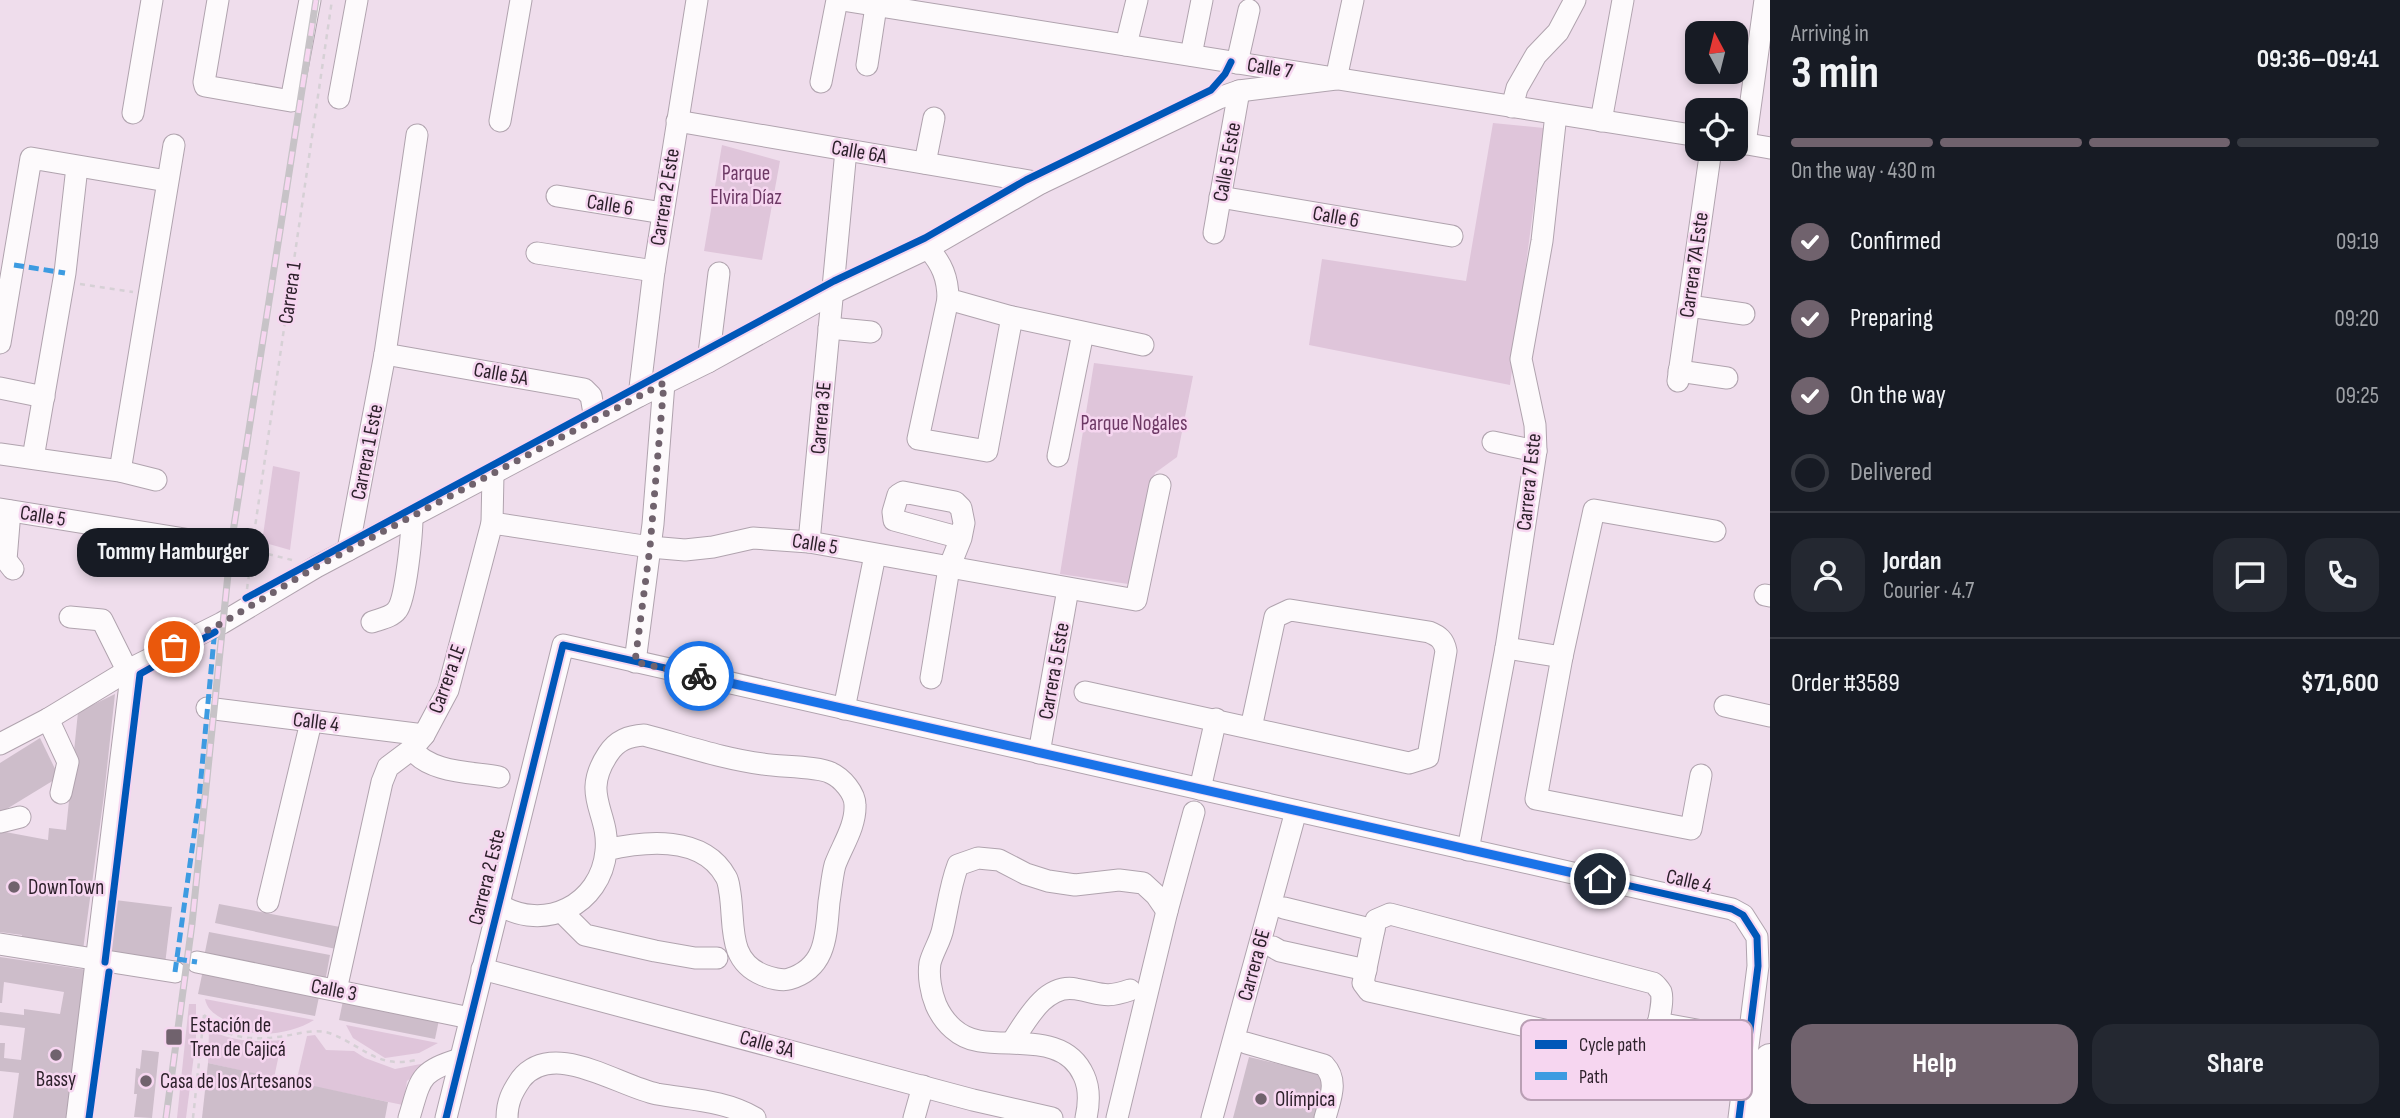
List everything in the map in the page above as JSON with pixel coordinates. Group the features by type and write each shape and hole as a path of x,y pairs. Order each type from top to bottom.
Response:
{"highway":[{"path":"1760,1118 1770,1059"}],"street":[{"path":"133,113 152,0"},
{"path":"218,0 205,86 291,101 310,0"},
{"path":"339,98 357,0"},
{"path":"500,121 521,0"},
{"name":"Carrera 2 Este","path":"639,396 654,271 697,0"},
{"path":"821,82 839,0"},
{"name":"Calle 7","path":"839,0 876,3 1685,134"},
{"path":"1126,45 1137,0"},
{"path":"1191,55 1202,0"},
{"path":"0,744 130,670 222,623 316,567 708,362 833,293 928,248 1041,183 1219,98 1239,91 1336,79 1353,0"},
{"path":"1512,107 1517,88 1536,54 1558,32 1575,0"},
{"path":"1601,121 1623,0"},
{"path":"1748,101 1765,0"},
{"path":"867,65 876,3"},
{"path":"1219,98 1234,76 1234,62 1249,10"},
{"name":"Calle 5 Este","path":"1214,233 1239,91"},
{"name":"Carrera 7 Este","path":"1468,850 1506,648 1536,451 1535,425 1526,393 1521,359 1542,241 1556,114"},
{"path":"925,163 934,118"},
{"name":"Calle 6A","path":"677,121 1041,183"},
{"name":"Carrera 1 Este","path":"348,550 385,354 417,135"},
{"path":"1748,144 1770,148"},
{"path":"120,471 174,145"},
{"name":"Carrera 3E","path":"809,542 846,150"},
{"path":"0,343 31,158 167,181"},
{"name":"Carrera 7A Este","path":"1708,161 1679,376 1727,378"},
{"path":"33,458 63,281 77,167"},
{"name":"Calle 6","path":"557,196 663,213"},
{"name":"Calle 6","path":"1220,197 1452,236"},
{"path":"928,248 942,264 948,285 948,299 918,439 987,451 1012,317"},
{"path":"537,253 654,271"},
{"path":"708,362 719,273"},
{"path":"948,299 1083,334 1143,345"},
{"path":"1689,306 1744,314"},
{"path":"830,328 871,332"},
{"path":"1058,456 1083,334"},
{"name":"Calle 5A","path":"385,354 584,389 592,396 595,419"},
{"path":"635,662 650,547 664,383"},
{"path":"0,388 44,397"},
{"path":"1493,442 1536,451"},
{"path":"0,454 120,471 156,480"},
{"name":"Carrera 1E","path":"336,990 382,782 388,767 418,742 448,690 492,523 493,474"},
{"name":"Calle 5","path":"492,523 685,550 753,538 809,542 1136,600 1160,485"},
{"path":"5,510 6,560 13,569"},
{"name":"Calle 5","path":"5,510 252,550"},
{"path":"1701,775 1691,829 1536,799 1562,657 1594,510 1715,531"},
{"path":"372,622 397,611 404,586 412,517"},
{"path":"931,678 949,568 961,538"},
{"path":"844,709 875,555"},
{"name":"Carrera 5 Este","path":"1039,753 1068,589"},
{"path":"1085,692 1409,763 1428,757 1446,651 1445,642 1430,632 1290,610 1282,612 1275,617 1251,728"},
{"path":"70,617 102,620 130,670 77,1118"},
{"name":"Carrera 2 Este","path":"446,1118 563,645"},
{"name":"Calle 4","path":"563,645 1732,909 1744,915 1757,937 1758,965 1751,1020"},
{"path":"1506,648 1562,657"},
{"path":"1725,706 1770,716"},
{"name":"Calle 4","path":"207,708 312,722 418,742"},
{"path":"48,719 68,762 61,793"},
{"path":"1200,789 1216,719"},
{"path":"268,902 312,722"},
{"path":"498,904 537,917 562,912 597,881 606,850 595,782 600,766 612,749 628,736 644,735 761,764 829,771 843,781 855,801 855,817 834,868 829,926 821,954 805,973 785,980 765,976 747,966 736,947 727,879 713,861 689,848 658,843 606,850"},
{"path":"418,742 416,754 436,765 499,777"},
{"path":"1117,1118 1194,812"},
{"name":"Carrera 6E","path":"1226,1118 1284,908 1303,813"},
{"name":"Carrera 6E","path":"1212,1118 1303,813"},
{"path":"1086,1118 1086,1080 1079,1065 1067,1053 1050,1047 978,1041 958,1033 942,1018 932,997 930,962 943,930 952,880 958,865 978,858 999,860 1026,874 1048,881 1075,885 1119,880 1143,883 1167,911"},
{"path":"1284,908 1374,930"},
{"path":"562,912 585,935 695,958 718,958"},
{"path":"1521,1025 1369,991 1363,983 1376,920 1390,914 1653,983 1661,991 1658,1020"},
{"path":"0,944 175,972"},
{"path":"1273,947 1280,951 1366,970"},
{"name":"Calle 3","path":"197,962 470,1018"},
{"name":"Calle 3A","path":"482,969 923,1086 970,1109 1052,1118"},
{"path":"1012,1042 1034,1010 1044,999 1058,991 1073,988 1103,996 1130,990"},
{"path":"1246,1043 1324,1065 1333,1080 1325,1118"},
{"path":"409,1118 422,1077 460,1059"},
{"path":"506,1118 512,1091 526,1073 540,1064 560,1062 655,1093 732,1106 755,1118"},
{"path":"914,1118 923,1086"},
{"name":"Calle 4","path":"1739,1118 1741,1100"}],"path":[{"path":"63,281 150,295"},
{"path":"252,550 316,567"},
{"path":"246,598 258,591"},
{"path":"193,1118 204,1015 220,1029 237,1035 265,1037 318,1031 331,1033 382,1060 399,1064 416,1060"}],"green space":[{"path":"1493,123 1544,128 1510,385 1309,345 1322,259 1466,281"},
{"name":"Parque Elvira Díaz","path":"722,145 780,161 762,260 704,251"},
{"name":"Parque Nogales","path":"1094,363 1193,376 1177,457 1155,473 1135,585 1060,574"},
{"path":"273,466 300,472 290,550 262,542"},
{"path":"205,999 314,1020 301,1027 269,1034 250,1032 214,1013 207,1006"},
{"path":"189,1004 196,1004 196,1039 186,1118 177,1118"},
{"path":"346,1025 438,1043 419,1053 385,1058 353,1038"},
{"path":"209,1030 244,1040 282,1040 274,1078 208,1063"},
{"path":"315,1035 326,1050 354,1051 395,1069 431,1062 407,1081 403,1105 296,1083 307,1036"}],"building":[{"path":"115,694 83,950 22,942 22,935 0,932 0,831 48,840 49,828 66,830 78,712"},
{"path":"40,738 59,777 0,813 0,763"},
{"path":"115,900 172,907 165,964 108,957"},
{"path":"219,904 340,927 336,949 215,923"},
{"path":"209,932 330,955 325,982 204,957"},
{"path":"0,957 88,970 67,1118 13,1118 19,1073 0,1071 0,1043 5,1043 4,1058 21,1060 25,1028 0,1025 0,1012 24,1015 24,1009 60,1014 64,992 4,982 0,1003"},
{"path":"203,970 320,992 315,1016 198,994"},
{"path":"344,996 440,1015 435,1039 339,1020"},
{"name":"Casa de los Artesanos","path":"142,1050 159,1052 152,1118 134,1117 136,1068 140,1069"},
{"path":"1249,1057 1319,1074 1324,1087 1316,1118 1233,1118"},
{"path":"208,1063 388,1102 385,1118 202,1118"}],"railway":[{"path":"166,1118 192,924 231,545 316,0"}],"marked path":[{"path":"14,265 65,273"},
{"path":"175,972 199,799 215,628"},
{"path":"177,959 197,962"}],"cycle path":[{"path":"246,598 834,281 925,238 1026,180 1211,90 1231,62"},
{"path":"105,962 140,674 215,632"},
{"path":"446,1118 563,645 1732,909 1743,915 1757,937 1758,966 1751,1020"},
{"path":"89,1118 109,972"},
{"path":"1739,1118 1741,1100"}],"way so far":[{"path":"174,647 222,623 316,567 664,383 650,547 635,662 699,676"}],"place":[{"name":"Tommy Hamburger","path":"174,647"},
{"name":"DownTown","path":"14,887"},
{"name":"Estación de Tren de Cajicá","path":"174,1037"},
{"name":"Bassy","path":"56,1055"},
{"name":"Casa de los Artesanos","path":"146,1081"},
{"name":"Olímpica","path":"1261,1099"}],"route":[{"path":"699,676 1600,879"}]}
